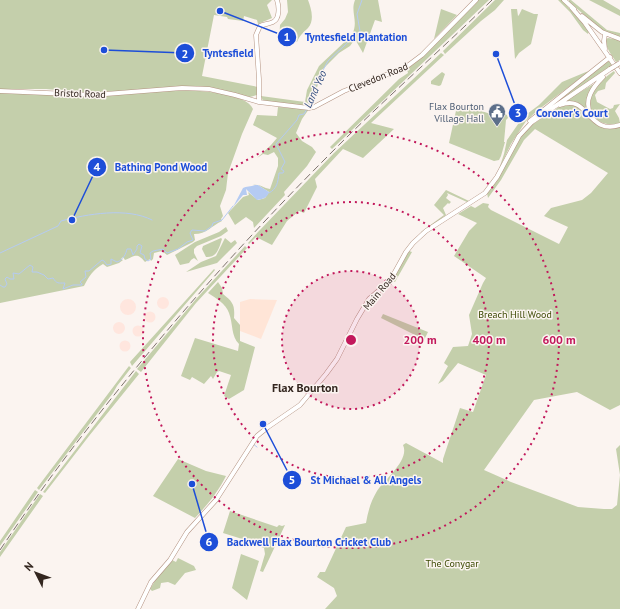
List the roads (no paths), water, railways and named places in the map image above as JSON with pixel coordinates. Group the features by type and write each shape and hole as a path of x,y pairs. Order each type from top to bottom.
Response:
{"main road":[{"path":"259,102 256,35 260,26 273,22 276,19 279,10 277,0"},
{"name":"Clevedon Road","path":"259,102 307,108 314,107 344,91 394,73 413,63 476,0"},
{"path":"564,0 585,23 620,73"},
{"path":"572,8 597,29 605,34 620,39"},
{"path":"597,29 594,30 594,32 601,46"},
{"path":"605,34 604,45 606,52"},
{"path":"524,129 540,112 610,57"},
{"path":"524,129 620,63"},
{"path":"595,122 589,111 589,97 595,85 610,69"},
{"name":"Bristol Road","path":"0,91 93,95 182,88 209,89 259,102"},
{"path":"551,109 566,103 575,103 582,107 595,122 614,127 620,125"},
{"name":"Main Road","path":"138,609 151,582 170,560 187,532 221,492 258,435 300,405 327,373 337,359 357,319 367,303 374,294 390,281 406,252 413,243 426,231 489,189 524,129"}],"water":[{"path":"258,185 269,192 267,196 263,199 257,200 246,189 247,195 243,195 233,207 243,188"}],"waterway":[{"name":"Land Yeo","path":"308,106 317,81 328,61 360,31 357,14 362,0"},
{"name":"Land Yeo","path":"269,193 277,185 279,173 283,173 284,171 281,169 285,162 276,144 297,120 299,115 304,114 307,109"},
{"name":"Land Yeo","path":"0,285 5,287 7,284 5,279 7,277 14,279 13,273 19,274 30,265 33,267 32,272 37,272 44,275 48,279 53,278 58,283 65,283 63,289 73,285 82,285 80,282 86,277 85,271 89,271 102,260 107,265 111,264 111,259 117,262 124,257 127,249 131,249 133,255 139,244 142,246 140,253 144,255 145,259 148,261 151,259 150,253 153,251 163,249 167,253 178,249 187,242 193,240 190,233 192,230 205,231 212,226 213,223 222,220 233,206"},
{"path":"0,253 58,226 61,221 71,218 95,214 119,213 142,216 152,220"},
{"path":"253,444 257,447"}],"railway":[{"path":"0,550 41,490 74,446 142,360 202,290 264,222 328,156 368,116 492,0"}],"place":[{"name":"Tyntesfield Plantation","path":"220,11"},
{"name":"Tyntesfield","path":"104,50"},
{"name":"Coroner's Court","path":"496,54"},
{"name":"Flax Bourton Village Hall","path":"497,127"},
{"name":"Bathing Pond Wood","path":"72,220"},
{"name":"St Michael & All Angels","path":"263,424"},
{"name":"Backwell Flax Bourton Cricket Club","path":"192,484"}],"district":[{"name":"Flax Bourton","path":"305,388"}],"park label":[{"name":"Breach Hill Wood","path":"515,314"},
{"name":"The Conygar","path":"452,563"}]}
